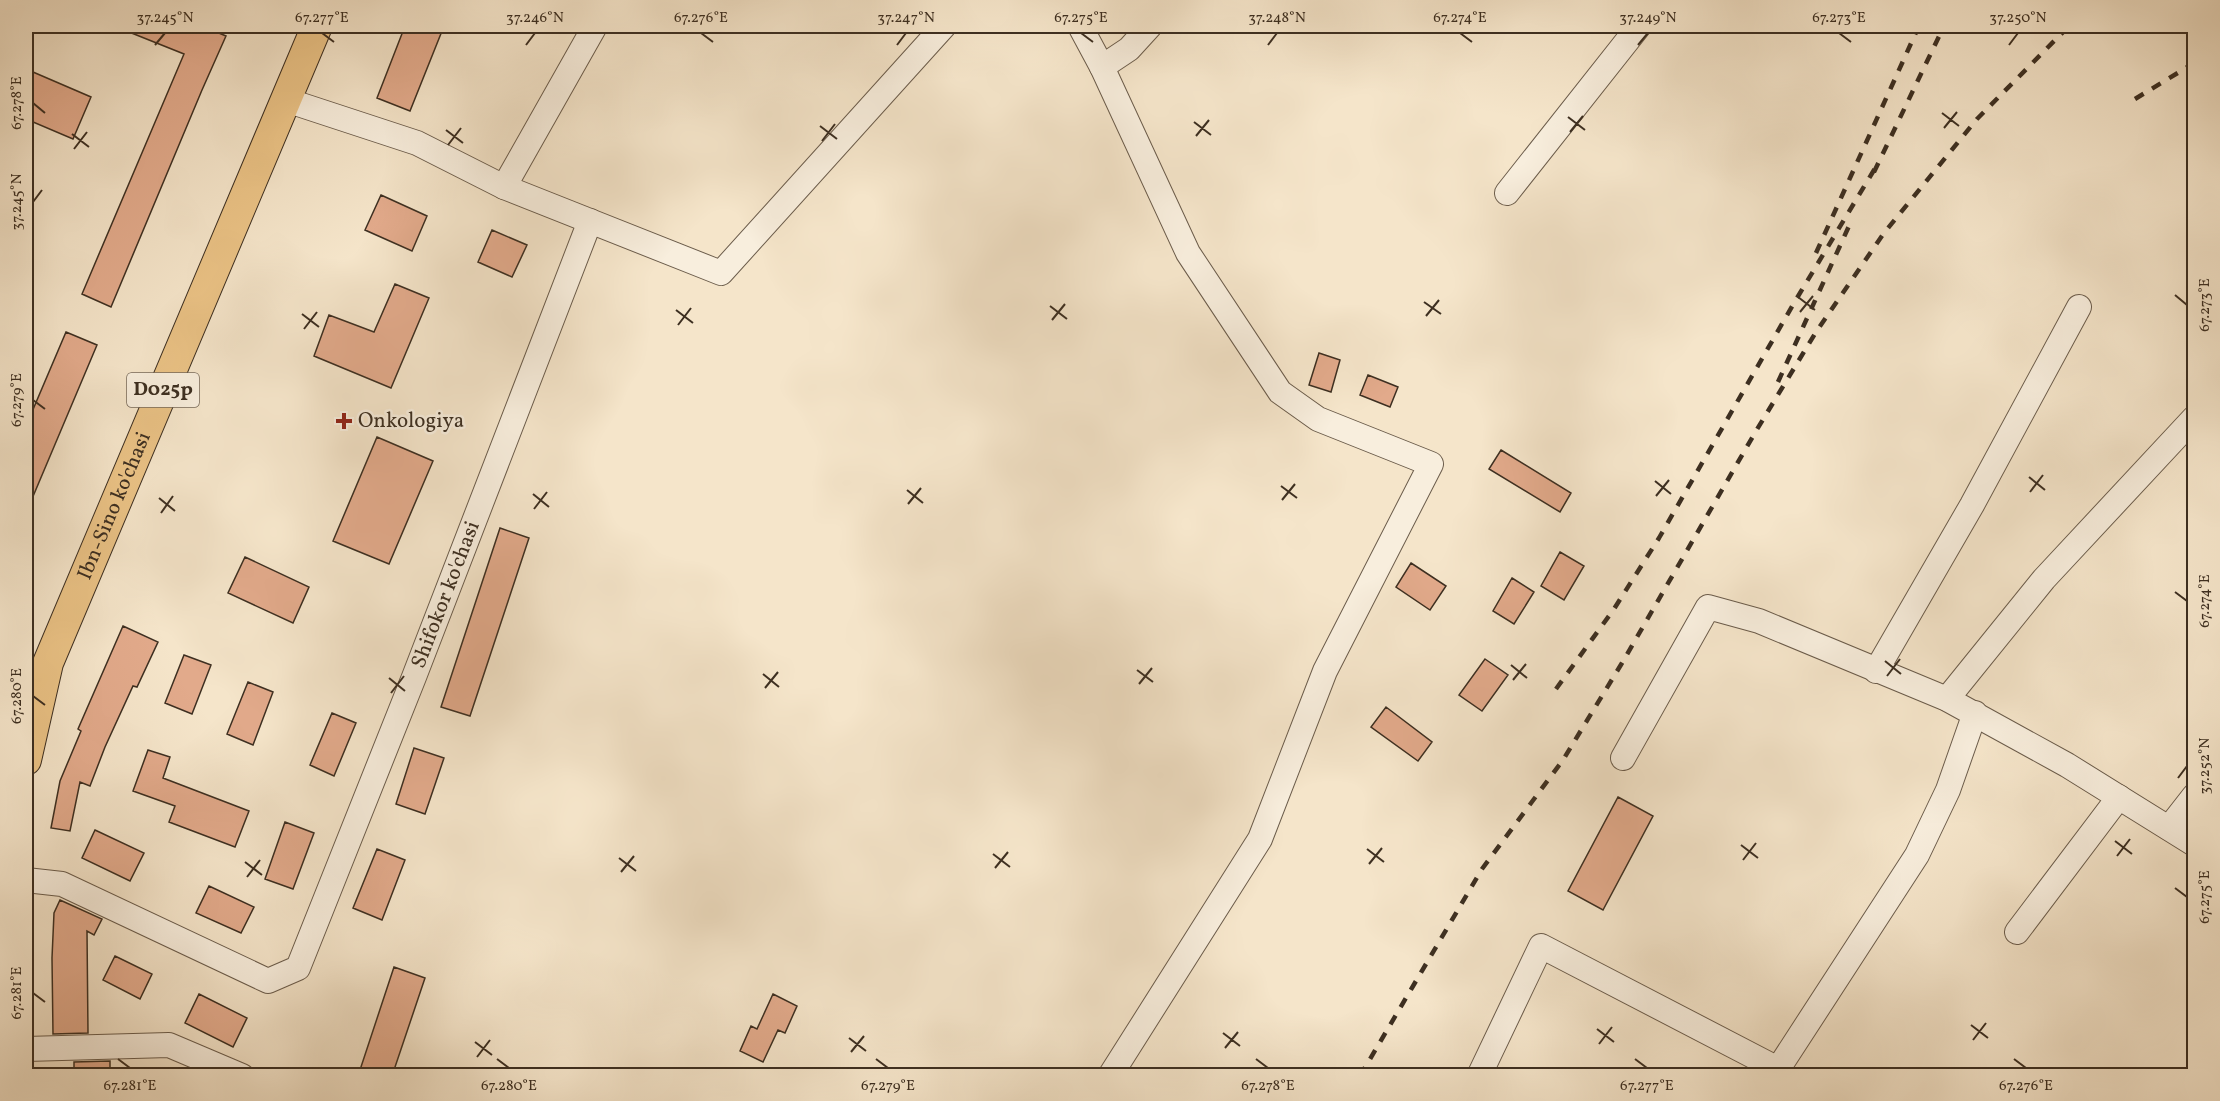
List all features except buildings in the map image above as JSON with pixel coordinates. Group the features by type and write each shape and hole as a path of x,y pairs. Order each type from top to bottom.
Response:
{"main road":[{"name":"Ibn-Sino ko'chasi","path":"26,760 48,663 317,26"}],"street":[{"path":"504,187 594,26"},
{"path":"286,100 417,142 504,187 721,273 944,26"},
{"path":"1080,26 1102,67 1188,253 1280,392 1318,419 1431,464 1325,671 1260,838 1110,1076"},
{"path":"1102,67 1129,49 1150,26"},
{"path":"1507,193 1639,26"},
{"name":"Shifokor ko'chasi","path":"26,880 62,884 268,981 298,968 414,677 590,221"},
{"path":"1876,671 1972,505 2079,307"},
{"path":"1947,699 2044,579 2194,417"},
{"path":"1623,758 1708,607 1759,621 1947,699 2067,765 2194,843"},
{"path":"1479,1076 1541,946 1781,1073 1917,855 1948,790 1975,713"},
{"path":"2169,828 2194,796"},
{"path":"2017,932 2119,797"},
{"path":"26,1049 169,1045 242,1076"}],"railway":[{"path":"1874,172 1944,26"},
{"path":"1360,1076 1482,869 1563,760 1816,332 1884,233 1977,119 2069,26"},
{"path":"1816,253 1918,28"},
{"path":"2135,99 2194,63"},
{"path":"1556,689 1614,609 1659,538 1794,303 1877,165"},
{"path":"1778,382 1849,226"}],"place":[{"name":"Onkologiya","path":"344,421"}]}
